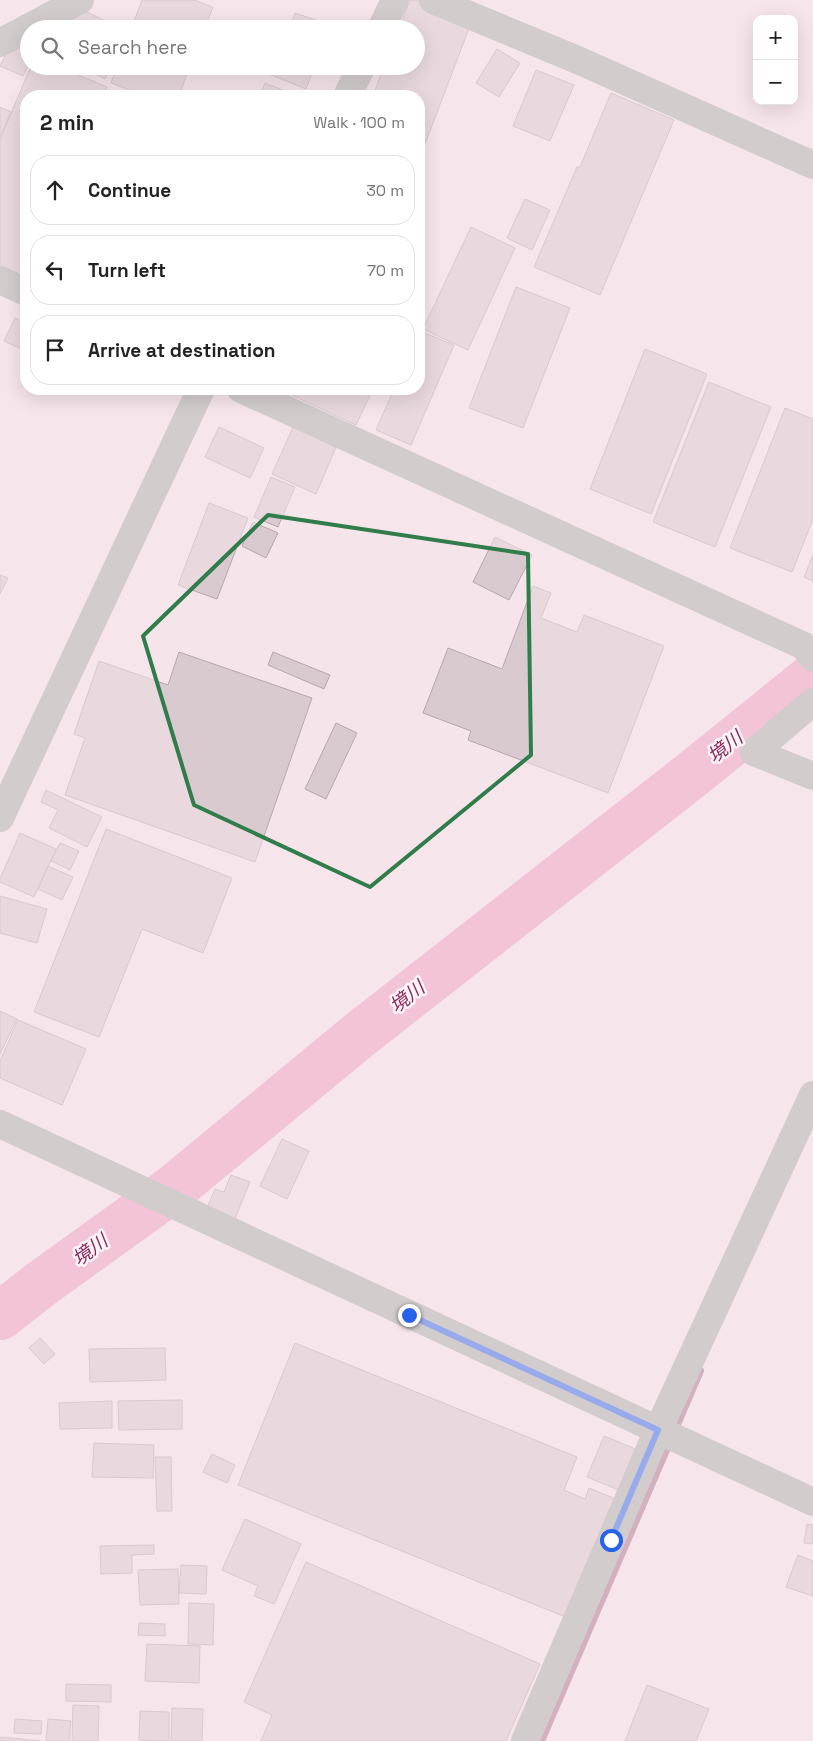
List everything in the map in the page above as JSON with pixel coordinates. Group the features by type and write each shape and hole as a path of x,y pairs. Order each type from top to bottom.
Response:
{"street":[{"path":"43,20 80,0"},
{"path":"385,20 395,0"},
{"path":"433,0 580,61 813,166"},
{"path":"0,43 20,32"},
{"path":"350,90 358,75"},
{"path":"0,280 20,289"},
{"path":"0,818 198,395"},
{"path":"254,395 804,646 813,658"},
{"path":"813,702 754,752 813,776"},
{"path":"525,1741 658,1430 813,1094"},
{"path":"0,1124 813,1502"}],"highlighted area":[{"path":"268,515 528,554 531,755 370,887 194,805 143,636"}],"building":[{"path":"142,0 194,0 213,7 208,20 134,20"},
{"path":"410,0 425,0 473,18 425,144 425,90 375,90 381,75 425,75 425,20 402,20"},
{"path":"72,5 103,20 65,20"},
{"path":"295,13 316,20 292,20"},
{"path":"13,40 20,43 20,75 0,66"},
{"path":"497,49 520,63 499,97 476,83"},
{"path":"536,70 574,85 550,141 513,126"},
{"path":"27,75 78,75 107,87 106,90 21,90"},
{"path":"97,75 107,75 105,79"},
{"path":"114,75 187,75 181,90 129,90 111,83"},
{"path":"271,75 311,75 306,89"},
{"path":"265,83 283,90 262,90"},
{"path":"20,92 20,274 0,266 0,140"},
{"path":"611,93 674,120 600,295 534,267 577,167 580,167"},
{"path":"0,107 11,112 0,137"},
{"path":"525,199 550,210 532,250 507,238"},
{"path":"471,227 515,248 468,350 425,330 425,325"},
{"path":"516,287 570,308 523,428 469,408"},
{"path":"15,318 20,321 20,348 4,341"},
{"path":"425,333 454,345 411,445 376,430 391,395 425,395"},
{"path":"645,349 707,374 651,514 590,489"},
{"path":"709,382 771,407 715,547 653,522"},
{"path":"292,395 370,395 356,425"},
{"path":"785,408 813,419 813,519 792,572 730,548"},
{"path":"294,425 337,445 316,494 272,474"},
{"path":"219,427 264,448 250,478 205,457"},
{"path":"271,477 295,487 278,527 254,517"},
{"path":"209,503 248,518 217,599 178,585"},
{"path":"253,522 278,533 266,558 242,546"},
{"path":"495,537 532,555 509,600 473,582"},
{"path":"813,555 813,581 804,577"},
{"path":"0,575 8,578 0,594"},
{"path":"533,586 551,593 541,618 577,632 584,615 664,646 608,793 468,740 471,731 423,713 448,648 502,669"},
{"path":"179,652 312,698 255,862 65,795 85,738 74,734 99,661 168,685"},
{"path":"273,652 330,675 324,689 268,665"},
{"path":"336,723 357,733 326,799 305,789"},
{"path":"46,790 102,817 87,847 49,828 58,810 41,802"},
{"path":"106,829 232,878 203,953 142,929 99,1037 34,1012"},
{"path":"20,833 56,849 34,897 0,882"},
{"path":"60,843 79,851 70,870 51,861"},
{"path":"48,866 73,877 62,900 38,889"},
{"path":"0,896 47,909 37,943 0,933"},
{"path":"0,1011 17,1019 0,1054"},
{"path":"18,1020 86,1049 62,1105 0,1078 0,1061"},
{"path":"282,1139 309,1151 287,1199 260,1186"},
{"path":"231,1175 250,1182 234,1221 206,1210 215,1189 224,1192"},
{"path":"40,1338 55,1354 44,1364 29,1348"},
{"path":"295,1343 577,1457 564,1490 585,1499 589,1488 616,1499 568,1618 238,1485"},
{"path":"165,1348 166,1380 90,1382 89,1349"},
{"path":"182,1400 182,1429 119,1430 118,1401"},
{"path":"112,1401 112,1428 60,1429 59,1403"},
{"path":"604,1436 643,1452 626,1493 587,1477"},
{"path":"94,1443 154,1445 153,1478 92,1477"},
{"path":"212,1454 235,1465 227,1483 203,1472"},
{"path":"155,1457 171,1457 172,1511 157,1511"},
{"path":"245,1519 301,1544 274,1604 254,1596 258,1586 222,1570"},
{"path":"807,1524 813,1525 813,1544 804,1543"},
{"path":"154,1545 154,1554 132,1555 132,1573 101,1574 100,1546"},
{"path":"798,1555 813,1561 813,1596 786,1587"},
{"path":"306,1562 540,1664 506,1741 261,1741 272,1715 244,1702"},
{"path":"181,1565 207,1566 206,1594 179,1593"},
{"path":"178,1569 179,1604 140,1605 138,1570"},
{"path":"189,1603 214,1604 213,1645 188,1644"},
{"path":"139,1623 165,1624 165,1636 138,1635"},
{"path":"147,1644 200,1646 199,1683 145,1681"},
{"path":"66,1684 111,1685 111,1702 66,1701"},
{"path":"647,1685 709,1709 696,1741 625,1741"},
{"path":"73,1705 99,1706 98,1741 72,1741"},
{"path":"172,1708 203,1709 202,1741 171,1741"},
{"path":"140,1711 169,1712 169,1741 139,1740"},
{"path":"15,1719 42,1721 41,1734 14,1733"},
{"path":"48,1719 71,1721 69,1741 46,1741"},
{"path":"1,1737 41,1741 1,1741"}],"waterway":[{"name":"境川","path":"0,1316 41,1284 173,1189 358,1036 694,773 813,677"},
{"path":"541,1741 700,1371"}],"route":[{"path":"409,1315 658,1430 611,1540"}]}
